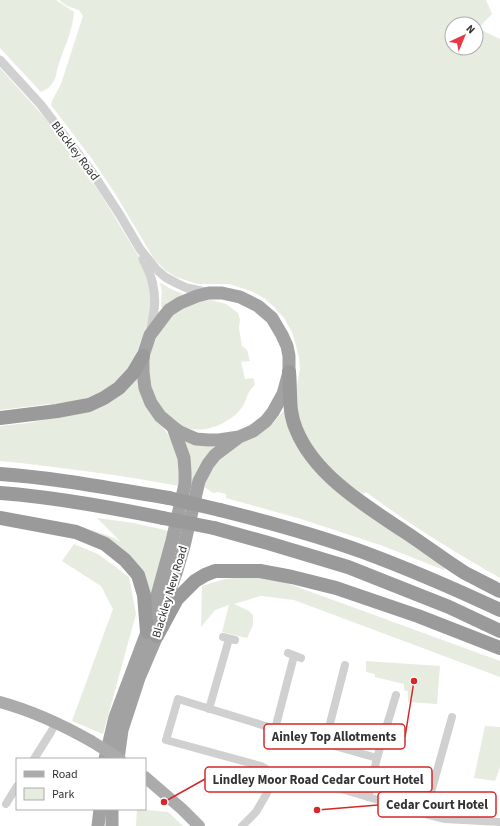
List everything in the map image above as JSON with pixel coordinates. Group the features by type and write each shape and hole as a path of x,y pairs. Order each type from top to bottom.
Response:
{"highway":[{"name":"Blackley New Road","path":"105,758 115,717 163,610 177,570 199,481 208,464 215,455 239,437 253,431 266,421 283,394 289,372 289,356 285,340 279,329 267,314 258,306 240,297 222,293 209,293 191,298 174,307 165,315 150,335 143,356 143,372 147,393 160,416 173,427 187,435 202,440 219,440 239,437"},
{"path":"0,418 57,411 90,405 119,388 133,373 143,356"},
{"path":"289,372 290,404 296,430 310,455 329,475 360,502 464,572 500,591"},
{"name":"Blackley New Road","path":"119,758 122,730 152,634 185,484 184,458 173,427"},
{"path":"0,474 86,484 169,498 277,525 363,552 456,590 500,610"},
{"path":"0,493 92,504 214,528 268,542 348,567 449,607 500,631"},
{"path":"0,518 76,532 105,544 125,560 138,575 144,595 152,634"},
{"path":"152,634 177,599 195,581 205,575 215,572 260,571 336,588 418,616 500,648"},
{"path":"98,826 100,810"},
{"path":"112,810 112,826"}],"main road":[{"path":"0,702 56,722 91,741 117,758"},
{"path":"146,778 199,826"}],"street":[{"name":"Blackley Road","path":"0,60 41,105 92,172 140,249 158,272 182,286 209,293"},
{"name":"Blackley Road","path":"140,249 151,276 155,294 155,306 150,335"},
{"path":"209,709 229,639"},
{"path":"275,729 294,656"},
{"path":"325,743 345,665"},
{"path":"368,797 377,758 396,695"},
{"path":"377,758 178,699 166,740 261,766 273,773 288,774 445,819 500,822"},
{"path":"425,814 452,717"},
{"path":"35,758 56,722"},
{"path":"242,826 256,812 267,793 273,773"},
{"path":"6,804 16,788"}],"green space":[{"path":"0,0 56,0 74,12 72,27 55,79 49,87 41,92 0,48"},
{"path":"59,0 486,0 492,14 484,22 484,16 444,16 444,56 484,56 484,31 500,39 500,578 432,537 366,492 363,494 326,466 300,428 296,392 300,369 299,357 292,332 284,318 274,307 264,298 251,291 229,284 197,284 176,277 165,270 154,259 116,195 92,159 51,105 61,84 83,16 79,10 67,6"},
{"path":"0,68 45,118 100,193 139,257 146,271 152,296 150,317 133,362 127,372 105,392 62,406 49,404 0,410"},
{"path":"161,283 183,294 168,303 162,309 162,291 160,284"},
{"path":"211,300 226,304 238,313 242,346 247,350 250,361 241,362 245,379 253,378 255,385 249,393 243,406 230,419 212,427 199,430 190,429 176,422 170,417 159,404 155,396 150,381 149,372 151,351 160,332 170,318 181,309 194,303"},
{"path":"137,376 157,420 171,439 178,459 179,486 135,478 0,461 0,426 28,423 81,412 104,404 106,405 118,397"},
{"path":"285,409 294,439 445,567 444,570 383,546 301,519 226,498 226,494 218,492 213,493 203,486 218,460 240,444 261,433 273,423"},
{"path":"184,441 200,446 215,447 192,487 189,487"},
{"path":"97,518 134,523 169,531 150,605 145,587 81,530 82,527 112,537 121,542"},
{"path":"74,544 98,554 129,577 136,614 103,734 72,721 113,609 101,586 62,561"},
{"path":"256,576 281,581 500,661 500,677 294,600 261,596 234,604 249,611 253,615 253,625 247,638 222,632 229,605 215,610 201,627 202,586 225,579"},
{"path":"366,661 440,666 437,704 408,702 408,691 404,690 404,684 375,677 375,674 366,672"},
{"path":"485,726 500,727 500,767 495,781 474,778"},
{"path":"137,810 146,810 168,812 183,826 136,826"}],"place":[{"name":"Ainley Top Allotments","path":"414,681"},
{"name":"Lindley Moor Road Cedar Court Hotel","path":"164,802"},
{"name":"Cedar Court Hotel","path":"317,810"}]}
